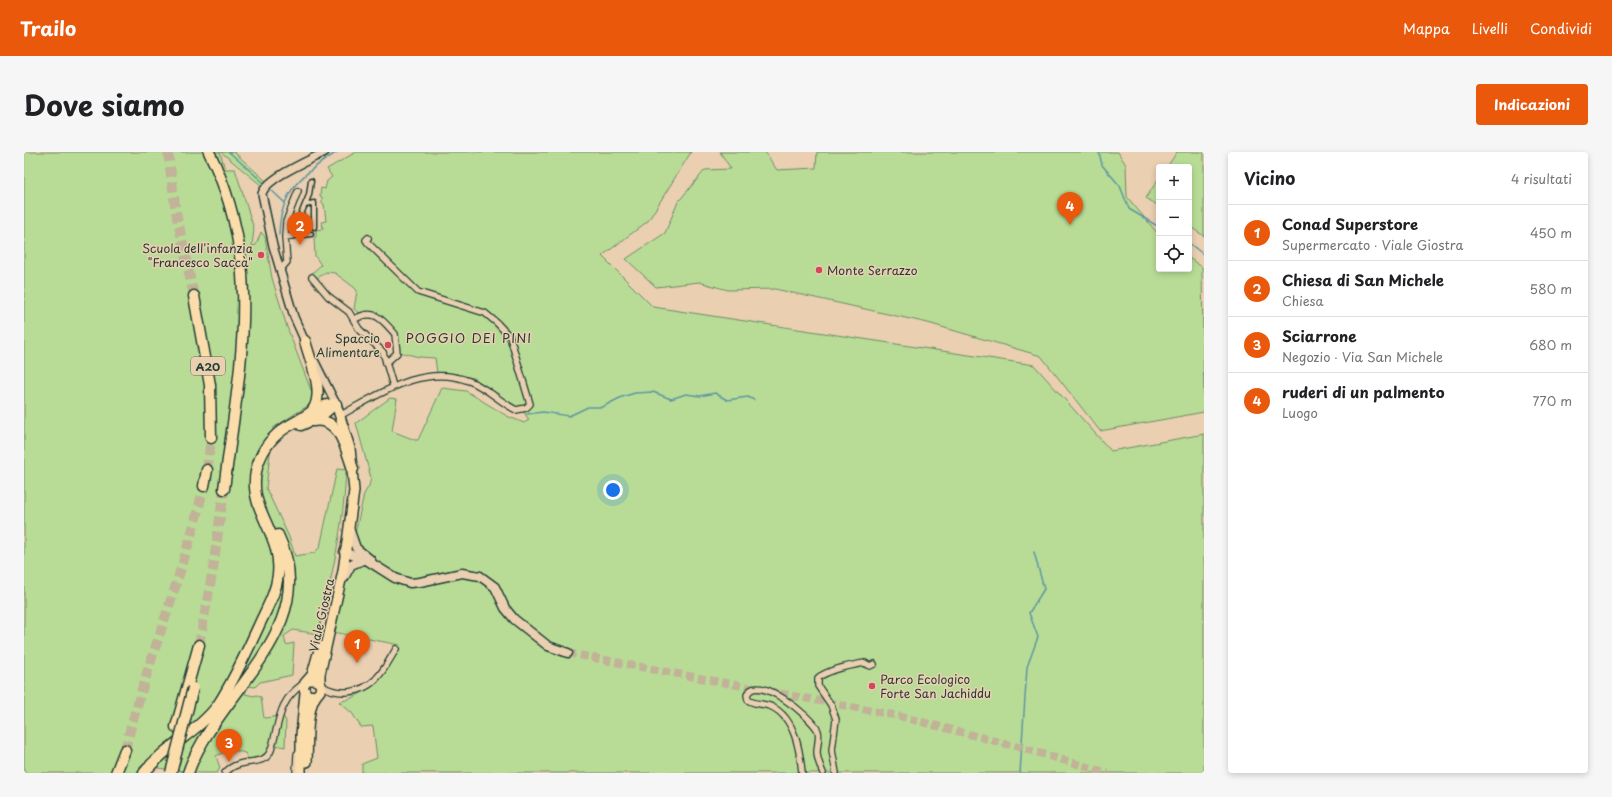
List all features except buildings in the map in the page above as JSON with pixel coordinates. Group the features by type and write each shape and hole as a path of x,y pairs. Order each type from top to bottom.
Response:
{"highway":[{"name":"A20","path":"209,152 219,173 236,226 244,285 244,318 241,357 224,489"},
{"name":"A20","path":"194,296 210,385 211,438"},
{"path":"305,341 319,392 316,405 310,418"},
{"path":"187,770 209,730 270,646 283,617 288,596 287,564 282,544 259,507 256,492 257,468 262,454 277,433 336,404"},
{"path":"310,418 325,420 335,426 347,450 353,469"},
{"path":"204,486 207,470"},
{"path":"145,772 166,750 205,720 221,700 253,639 274,594 278,572 276,546 269,521"},
{"path":"171,773 198,648"},
{"path":"164,773 181,709 189,690"},
{"path":"120,769 125,750"}],"main road":[{"name":"Viale Giostra","path":"301,773 301,735 306,687 314,669 338,569 344,552 354,491 350,448 341,415 336,404"},
{"path":"349,527 354,544 363,556"},
{"path":"344,552 355,550 395,578 410,583 462,573 480,576 495,587 505,608 514,619 548,646 568,653"},
{"name":"Viale Giostra","path":"306,773 311,710 319,690 320,674 343,571 344,552"},
{"path":"337,595 351,564 363,556"},
{"path":"316,680 319,690 310,697 306,687 316,680"}],"street":[{"name":"Viale Giostra","path":"325,152 291,169 268,185 262,192 262,198 280,270 294,317 336,404"},
{"path":"292,236 305,205 311,181"},
{"path":"280,270 287,262 285,237 286,222 298,191"},
{"path":"305,205 314,203 314,227"},
{"path":"285,237 311,234"},
{"path":"341,415 393,386 433,375 469,381 516,410 526,408 530,404 510,337 497,323 484,313 418,292 368,244 366,240 368,238"},
{"path":"312,277 328,296 344,308 355,319 359,329 383,352 393,386"},
{"path":"355,319 364,314 371,314 395,334 397,353 386,363"},
{"path":"319,690 348,692 372,683 396,649"},
{"path":"836,773 832,750 836,719 831,705 818,686 818,678 824,674 859,664 865,663 870,666 874,664"},
{"path":"226,773 235,764 263,760 269,755 284,702 293,691 306,687"},
{"path":"802,773 800,753 790,725 775,709 748,700 747,695 750,690 755,688 779,695 812,722 818,733 817,755 823,773"},
{"path":"319,690 332,692"},
{"path":"296,773 298,721 304,714"}],"green space":[{"path":"24,152 220,152 225,169 235,169 254,229 252,246 256,245 261,232 265,237 272,278 287,327 312,393 312,403 273,428 266,488 289,537 295,556 314,553 320,547 337,469 346,470 340,532 318,634 293,630 284,636 286,645 294,643 292,675 260,682 255,687 248,686 245,694 254,696 257,695 261,697 264,718 283,716 286,721 285,747 270,744 265,754 248,759 245,753 230,749 216,756 220,768 217,773 200,773 141,766 137,773 24,773"},
{"path":"221,152 234,152 267,182 262,186"},
{"path":"356,152 691,152 648,221 602,256 653,307 1034,365 1111,451 1204,434 1204,773 362,773 362,764 377,758 373,726 361,727 352,713 339,702 351,698 369,688 376,681 400,645 333,632 364,494 369,486 371,478 356,423 390,398 397,399 392,431 418,440 442,388 466,391 507,416 524,423 529,420 520,406 515,407 474,378 437,373 435,358 419,357 399,352 398,340 372,313 360,313 354,309 357,291 355,288 335,273 326,272 316,279 311,274 321,265 315,256 314,238 316,237 316,230 323,229 322,222 326,221 324,204 322,204 322,197 320,196 321,188 325,189 327,181 332,177 327,169"},
{"path":"720,152 765,152 777,170 816,168 817,152 1118,152 1126,165 1127,197 1156,231 1156,272 1192,272 1192,260 1202,267 1204,412 1100,431 1041,356 928,323 775,289 728,290 699,282 656,287 626,259 665,233 678,202 705,170 731,169"},
{"path":"1177,152 1204,152 1204,236 1192,228 1192,164 1169,164"},
{"path":"1156,183 1156,204 1146,198"}],"waterway":[{"path":"229,152 265,184"},
{"path":"279,235 280,220 284,207 295,185 313,168 337,152"},
{"path":"1099,152 1102,165 1120,186 1129,209 1156,225"},
{"path":"269,188 285,203"},
{"path":"1192,245 1204,255"},
{"path":"527,414 543,412 569,416 588,407 602,407 622,397 635,393 653,392 671,399 686,394 700,396 715,393 727,400 748,397 754,400"},
{"path":"1020,773 1027,667 1038,637 1029,613 1044,589 1034,552"}],"tunnel":[{"path":"168,152 176,212 194,296"},
{"path":"207,470 211,438"},
{"path":"125,750 144,684 186,553 204,486"},
{"path":"199,645 213,569 224,489"},
{"path":"568,653 899,716 1015,746 1108,773"}],"place":[{"name":"ruderi di un palmento","path":"1070,225"},
{"name":"Chiesa di San Michele","path":"300,245"},
{"name":"Scuola dell'infanzia \"Francesco Saccà\"","path":"261,255"},
{"name":"Monte Serrazzo","path":"819,270"},
{"name":"Spaccio Alimentare","path":"388,345"},
{"name":"Conad Superstore","path":"357,663"},
{"name":"Parco Ecologico Forte San Jachiddu","path":"872,686"},
{"name":"Sciarrone","path":"229,762"}],"district":[{"name":"POGGIO DEI PINI","path":"469,337"}]}
